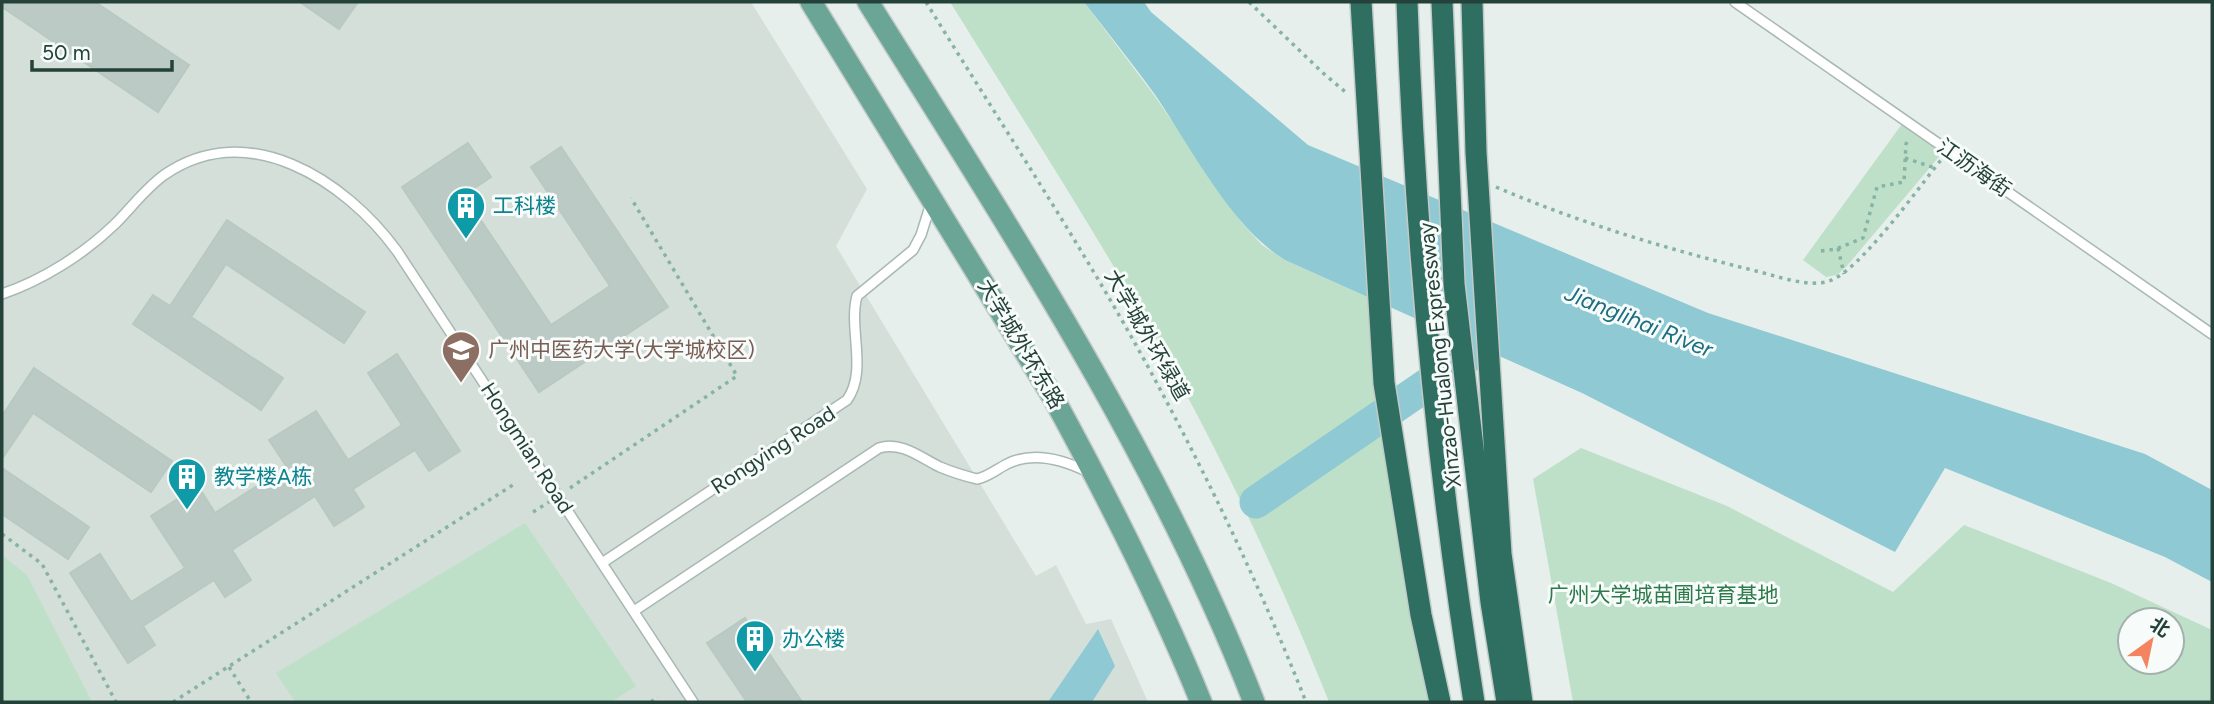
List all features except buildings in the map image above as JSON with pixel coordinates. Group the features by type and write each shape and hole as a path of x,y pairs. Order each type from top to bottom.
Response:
{"highway":[{"path":"1361,2 1384,383 1421,615 1440,702"},
{"name":"Xinzao-Hualong Expressway","path":"1407,2 1413,144 1434,388 1455,582 1474,702"},
{"name":"Xinzao-Hualong Expressway","path":"1442,2 1454,284 1492,602 1507,702"},
{"path":"1472,2 1476,152 1501,554 1522,702"}],"main road":[{"name":"大学城外环东路","path":"811,2 1029,356 1096,477 1156,598 1201,702"},
{"path":"868,2 1111,400 1174,522 1224,629 1254,702"}],"lane":[{"name":"江沥海街","path":"1735,2 2212,334"},
{"name":"Hongmian Road","path":"2,294 34,280 74,257 111,228 155,182 185,163 216,154 244,153 274,157 297,166 351,201 386,236 693,702"},
{"name":"Rongying Road","path":"602,563 847,400 856,380 854,318 857,296 913,250 932,198"},
{"path":"634,611 879,448 890,446 908,449 939,466 977,479 1013,461 1037,458 1066,463 1096,477"}],"path":[{"name":"大学城外环绿道","path":"926,2 1104,289 1160,388 1210,484 1306,702"},
{"path":"1249,2 1323,73 1356,100"},
{"path":"1821,251 1838,248 1863,238 1877,187 1904,182 1906,144 1916,128"},
{"path":"1492,185 1542,206 1668,249 1809,282 1828,282 1844,274 1864,255 1949,151"},
{"path":"1905,158 1935,168"},
{"path":"567,490 737,376 631,198"},
{"path":"1838,248 1844,274"},
{"path":"173,702 516,483"},
{"path":"533,513 556,497"},
{"path":"2,534 42,564 116,702"},
{"path":"229,667 251,702"},
{"path":"651,702 658,697"}],"shaded area":[{"name":"广州中医药大学(大学城校区)","path":"2,2 751,2 867,189 836,246 1036,576 1056,565 1086,624 1111,619 1148,702 2,702"}],"green space":[{"path":"950,2 1084,2 1154,95 1243,224 1262,245 1285,260 1383,304 1430,702 1329,702 1258,537 1177,377 1095,235"},
{"path":"1902,124 1943,152 1846,267 1837,275 1826,277 1803,260"},
{"name":"广州大学城苗圃培育基地","path":"1581,448 1727,506 1893,592 1964,525 2111,583 2160,606 2116,606 2116,676 2186,676 2186,618 2212,630 2212,702 1573,702 1533,479"},
{"path":"525,523 636,686 611,702 295,702 276,673"},
{"path":"2,555 27,575 92,702 2,702"}],"water":[{"name":"Jianglihai River","path":"1084,2 1144,2 1151,12 1308,145 1708,313 2145,454 2212,490 2212,582 2165,557 1945,468 1895,552 1582,393 1285,260 1266,246 1230,208 1156,96"},
{"path":"1098,629 1115,666 1092,702 1048,702"}],"waterway":[{"path":"1256,502 1514,325"}],"place":[{"name":"工科楼","path":"466,240"},
{"name":"广州中医药大学(大学城校区)","path":"461,384"},
{"name":"教学楼A栋","path":"187,511"},
{"name":"办公楼","path":"755,673"}]}
